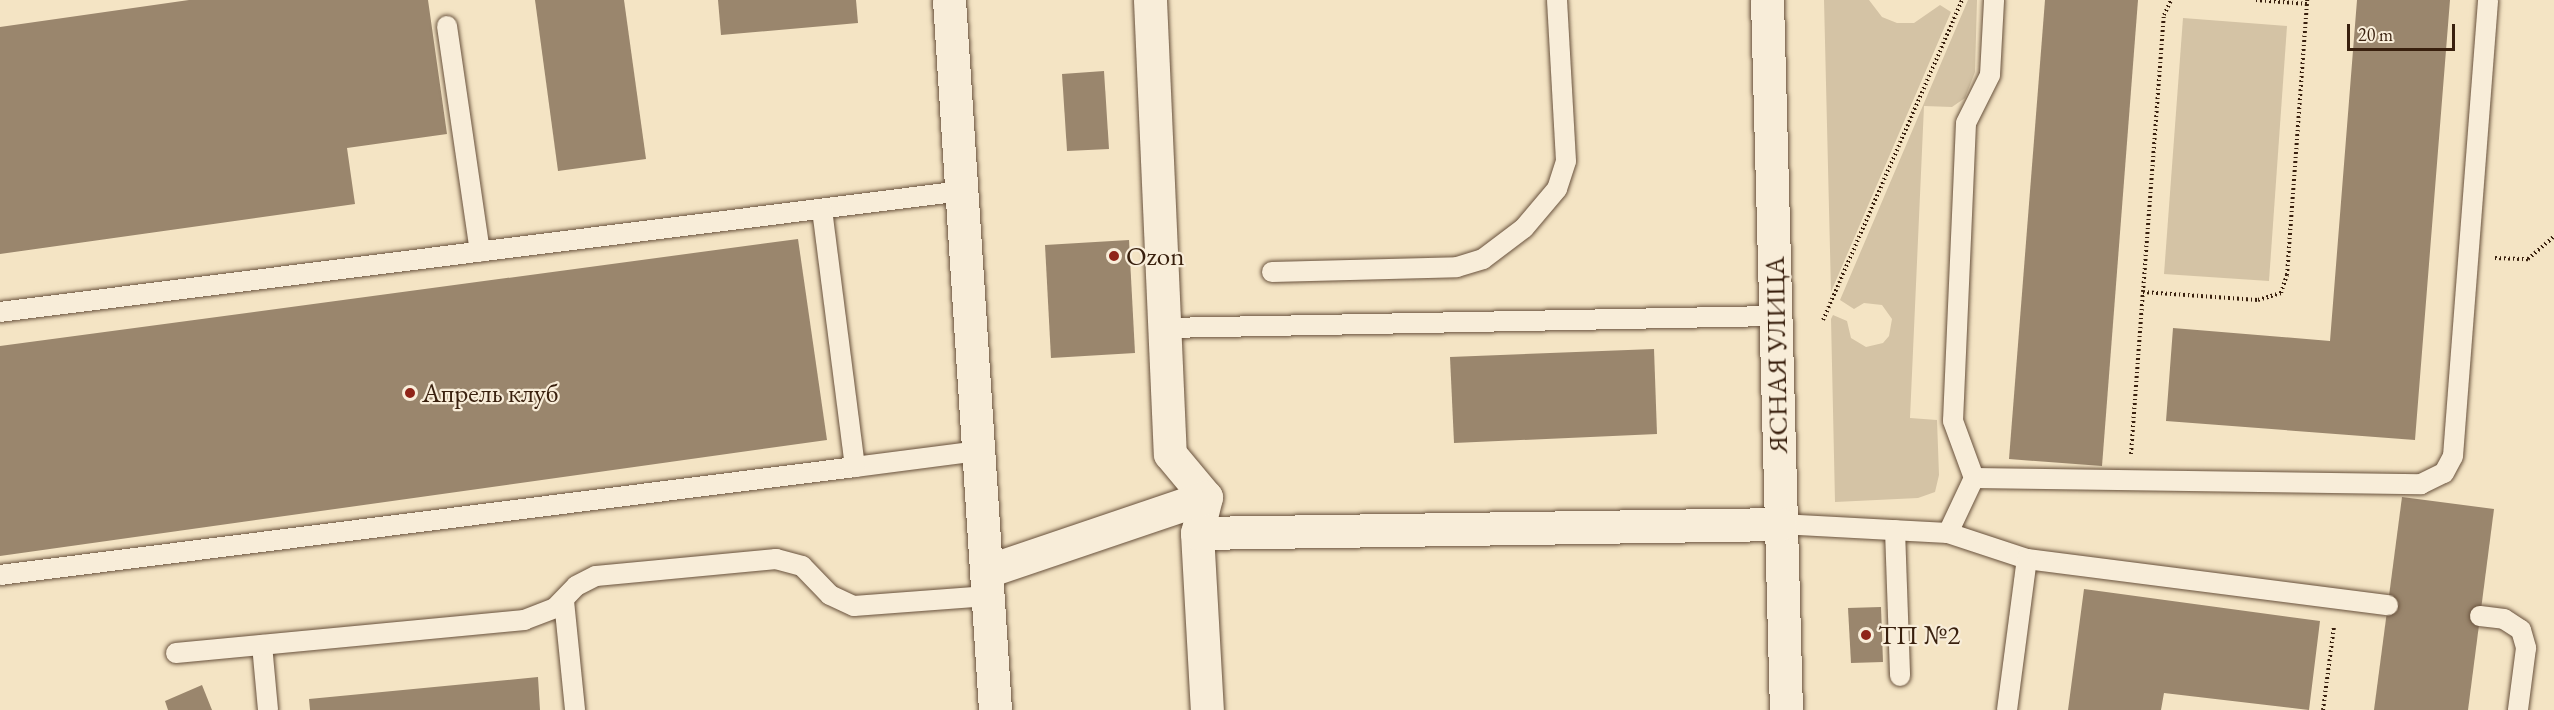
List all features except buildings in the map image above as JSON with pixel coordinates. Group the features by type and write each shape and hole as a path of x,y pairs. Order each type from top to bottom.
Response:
{"street":[{"path":"949,0 995,710"},
{"path":"1150,0 1170,454 1206,496"},
{"name":"ЯСНАЯ УЛИЦА","path":"1767,0 1786,710"},
{"path":"1206,496 1197,533 1207,710"},
{"path":"987,584 1206,496"},
{"path":"1197,533 1780,524"}],"lane":[{"path":"1272,272 1457,267 1483,259 1524,228 1557,189 1566,161 1557,0"},
{"path":"1948,533 1974,478 1953,421 1966,123 1990,75 1994,0"},
{"path":"1974,478 2421,484 2444,473 2453,456 2488,0"},
{"path":"447,26 480,252"},
{"path":"0,312 962,191"},
{"path":"822,209 855,467"},
{"path":"1165,328 1775,316"},
{"path":"0,575 979,451"},
{"path":"1780,524 1948,533 2027,559 2388,605"},
{"path":"1895,530 1900,676"},
{"path":"176,653 524,620 546,613 564,601 576,586 596,576 776,559 802,566 830,595 854,606 987,584"},
{"path":"2007,710 2027,559"},
{"path":"564,601 575,710"},
{"path":"2480,616 2504,619 2521,630 2526,648 2518,710"},
{"path":"262,645 268,710"}],"path":[{"path":"1823,320 1962,0"},
{"path":"2129,480 2164,15 2171,0"},
{"path":"2143,292 2258,300 2281,293 2287,275 2307,2 2256,0"},
{"path":"2468,256 2528,259 2554,236"},
{"path":"2323,710 2338,599"}],"shaded area":[{"path":"1824,0 1869,0 1882,17 1897,23 1914,23 1940,5 1951,12 1831,292"},
{"path":"1968,0 1977,0 1975,72 1965,98 1952,107 1924,106 1910,418 1937,420 1939,475 1935,492 1918,498 1835,502 1831,319 1833,315 1847,321 1851,338 1866,347 1883,343 1889,336 1892,319 1882,305 1864,303 1854,309 1840,300"},
{"path":"2183,18 2287,26 2269,281 2164,274"}],"place":[{"name":"Ozon","path":"1114,256"},
{"name":"Апрель клуб","path":"410,393"},
{"name":"ТП №2","path":"1866,635"}]}
